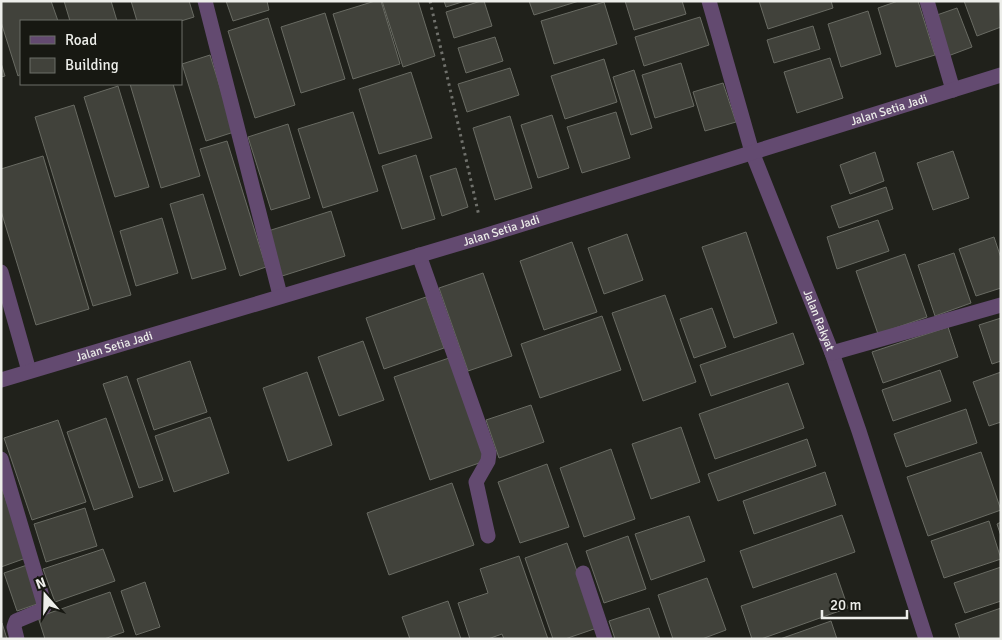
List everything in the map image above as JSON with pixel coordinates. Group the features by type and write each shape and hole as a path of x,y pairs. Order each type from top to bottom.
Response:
{"street":[{"path":"204,1 280,296"},
{"name":"Jalan Rakyat","path":"709,1 752,152 832,353 860,431 926,639"},
{"path":"927,1 953,90"},
{"name":"Jalan Setia Jadi","path":"1,380 484,236 1001,75"},
{"path":"418,255 489,452 488,461 476,482 488,536"},
{"path":"1,272 29,372"},
{"path":"832,353 1001,305"},
{"path":"1,459 44,607 40,611 16,621 14,628 17,639"},
{"path":"583,573 605,639"}],"path":[{"path":"430,1 484,236"}],"building":[{"path":"1,1 51,1 58,20 20,20 20,75 18,76 1,22"},
{"path":"64,1 111,1 117,20 70,20"},
{"path":"131,1 189,1 194,17 182,21 137,20"},
{"path":"226,1 267,1 269,10 233,21"},
{"path":"375,1 381,1 400,64 353,79 333,14"},
{"path":"382,1 418,1 435,56 403,67"},
{"path":"444,1 465,1 446,7"},
{"path":"484,1 492,26 454,38 446,12"},
{"path":"529,1 579,1 534,15"},
{"path":"625,1 682,1 686,14 634,30"},
{"path":"759,1 831,1 833,8 768,29"},
{"path":"898,1 918,1 935,55 896,67 878,8"},
{"path":"964,1 999,1 1001,27 977,36"},
{"path":"604,2 617,44 554,64 541,21"},
{"path":"957,8 972,47 948,56 934,16"},
{"path":"868,11 881,54 841,67 828,24"},
{"path":"325,13 345,79 301,93 281,27"},
{"path":"700,17 709,45 644,66 635,37"},
{"path":"268,18 295,105 255,118 228,31"},
{"path":"813,26 820,49 774,63 767,40"},
{"path":"495,37 503,61 466,73 458,48"},
{"path":"210,55 234,132 206,141 182,64"},
{"path":"830,58 843,98 797,113 784,72"},
{"path":"604,59 617,102 565,119 551,76"},
{"path":"1,63 5,76 1,77"},
{"path":"681,63 694,106 655,118 642,75"},
{"path":"510,68 519,95 467,112 458,84"},
{"path":"634,70 652,128 631,135 613,77"},
{"path":"411,72 432,138 379,154 359,89"},
{"path":"723,83 736,122 705,131 693,92"},
{"path":"130,85 173,85 200,176 161,188"},
{"path":"118,86 149,187 115,197 84,97"},
{"path":"74,105 131,295 93,306 35,117"},
{"path":"353,112 378,191 323,208 298,129"},
{"path":"616,112 630,158 582,173 567,127"},
{"path":"552,115 569,168 538,178 521,125"},
{"path":"510,116 532,188 495,200 473,128"},
{"path":"288,124 310,198 271,210 248,137"},
{"path":"227,141 266,267 240,276 200,149"},
{"path":"953,151 969,198 933,210 917,163"},
{"path":"875,152 884,181 850,194 840,165"},
{"path":"416,155 435,219 402,229 382,166"},
{"path":"43,156 89,309 36,325 1,211 1,169"},
{"path":"456,168 468,207 442,216 430,176"},
{"path":"886,187 893,209 839,228 831,206"},
{"path":"203,194 226,269 192,279 170,204"},
{"path":"331,211 345,256 279,277 265,232"},
{"path":"162,218 178,273 136,286 120,231"},
{"path":"878,220 889,251 837,269 827,237"},
{"path":"746,232 777,323 734,338 702,247"},
{"path":"627,234 643,280 604,294 588,248"},
{"path":"994,237 1001,258 1001,288 976,296 959,249"},
{"path":"572,242 597,312 544,330 520,261"},
{"path":"954,253 971,303 935,316 918,265"},
{"path":"905,254 927,317 878,334 856,271"},
{"path":"483,273 512,356 468,371 439,288"},
{"path":"665,295 696,382 643,401 612,313"},
{"path":"426,297 444,348 384,369 366,318"},
{"path":"712,308 726,347 694,358 680,319"},
{"path":"602,316 621,370 540,398 521,344"},
{"path":"1001,318 1001,361 992,364 979,325"},
{"path":"948,327 958,357 883,383 872,352"},
{"path":"793,333 804,364 711,396 700,365"},
{"path":"363,341 384,400 339,416 318,357"},
{"path":"449,358 485,461 430,480 394,377"},
{"path":"190,361 207,412 154,430 137,379"},
{"path":"940,370 951,401 893,421 882,390"},
{"path":"307,372 332,445 288,461 263,388"},
{"path":"1001,372 1001,422 989,426 973,382"},
{"path":"127,376 163,480 139,488 103,384"},
{"path":"788,383 804,428 715,459 699,414"},
{"path":"531,405 544,442 499,458 486,420"},
{"path":"966,409 977,443 906,467 894,434"},
{"path":"210,417 229,473 174,492 155,436"},
{"path":"106,418 133,497 94,510 67,432"},
{"path":"58,420 86,502 32,520 4,438"},
{"path":"681,427 700,482 651,499 632,444"},
{"path":"807,439 816,466 718,501 708,474"},
{"path":"611,449 635,519 584,537 560,468"},
{"path":"981,452 1001,510 928,536 907,477"},
{"path":"547,464 569,527 520,543 498,482"},
{"path":"825,472 836,505 754,534 743,501"},
{"path":"452,483 474,545 389,575 367,513"},
{"path":"1,485 26,558 1,567"},
{"path":"85,508 97,546 46,562 34,524"},
{"path":"842,515 855,552 753,588 740,551"},
{"path":"689,516 705,561 651,580 635,534"},
{"path":"989,521 1001,559 944,578 931,541"},
{"path":"1001,522 1001,536 997,524"},
{"path":"628,536 646,589 604,603 586,551"},
{"path":"567,543 597,628 565,639 553,639 525,558"},
{"path":"103,549 115,581 55,602 43,569"},
{"path":"519,556 548,639 504,639 502,634 488,639 470,639 458,603 488,593 480,569"},
{"path":"27,565 40,603 17,611 4,573"},
{"path":"1001,567 1001,601 965,613 954,583"},
{"path":"836,573 848,608 761,639 752,639 741,606"},
{"path":"707,578 726,630 702,639 673,639 658,595"},
{"path":"145,582 160,627 136,635 121,591"},
{"path":"110,592 124,632 104,639 45,639 38,617"},
{"path":"448,601 461,639 410,639 402,617"},
{"path":"649,608 660,639 615,639 609,621"},
{"path":"1001,608 1001,639 960,639 955,624"},
{"path":"831,621 837,639 780,639"},
{"path":"2,623 7,639 1,639"}]}
